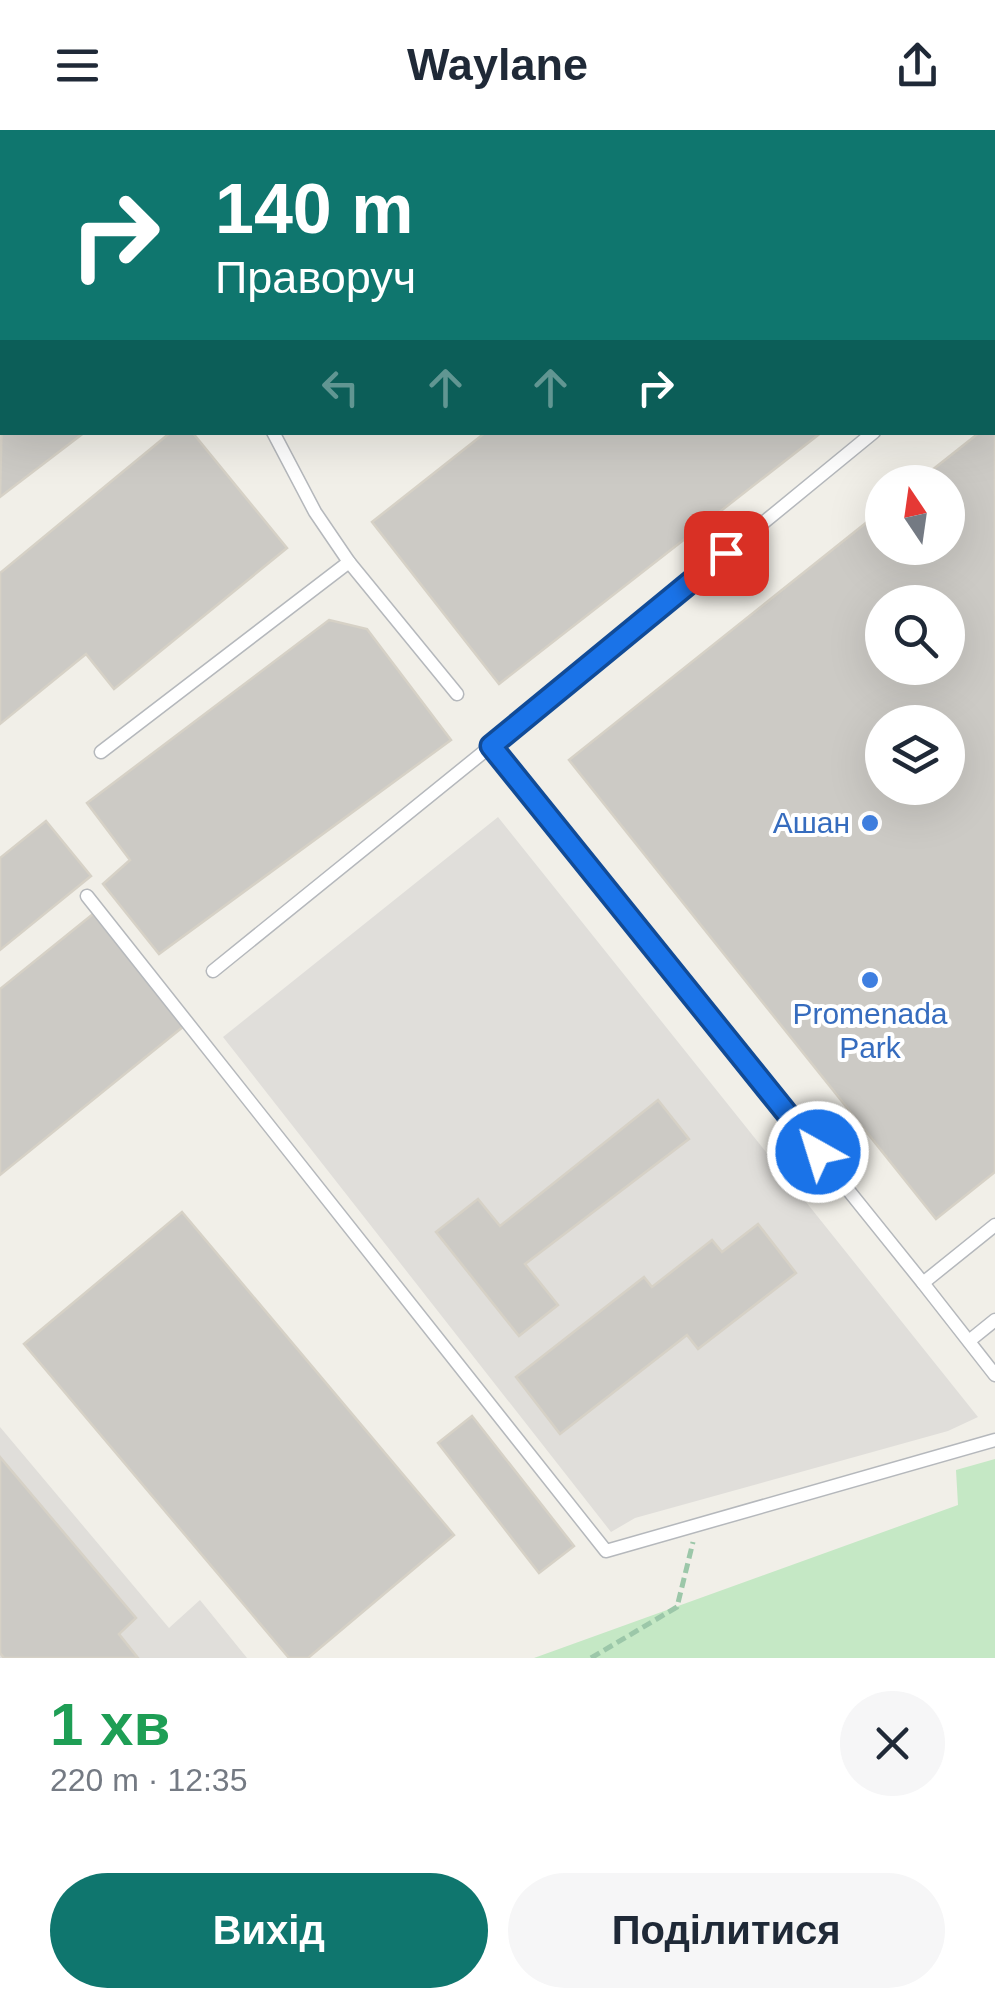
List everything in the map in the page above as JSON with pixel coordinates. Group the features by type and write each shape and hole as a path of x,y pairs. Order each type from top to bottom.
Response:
{"lane":[{"path":"275,435 315,512 349,562 457,694"},
{"path":"213,971 870,435"},
{"path":"101,752 349,562"},
{"path":"491,746 995,1375"},
{"path":"87,896 606,1551 995,1440"},
{"path":"923,1283 995,1225"},
{"path":"969,1341 995,1320"}],"path":[{"path":"591,1658 676,1607 698,1524"}],"shaded area":[{"path":"498,817 978,1417 948,1431 635,1518 611,1532 223,1037"},
{"path":"0,1427 169,1628 200,1600 247,1658 0,1658"}],"green space":[{"path":"995,1459 995,1658 534,1658 958,1505 956,1470"}],"building":[{"path":"1,435 81,435 0,497"},
{"path":"167,435 194,435 287,548 114,689 86,654 0,724 0,573"},
{"path":"482,435 818,435 499,684 372,522"},
{"name":"Promenada Park","path":"976,435 995,435 995,1172 936,1219 569,760 865,524 865,565 965,565 965,465 938,465"},
{"path":"329,620 367,629 451,740 159,954 103,884 130,860 87,803"},
{"path":"46,821 91,876 0,950 0,858"},
{"path":"93,914 184,1026 0,1175 0,989"},
{"path":"658,1100 689,1139 525,1264 558,1305 519,1336 436,1232 478,1199 500,1226"},
{"path":"182,1212 454,1535 308,1658 289,1658 24,1344"},
{"path":"758,1224 796,1273 698,1349 687,1335 560,1434 516,1377 644,1277 652,1287 712,1240 722,1252"},
{"path":"472,1416 574,1546 539,1573 438,1443"},
{"path":"0,1457 136,1618 119,1634 138,1658 4,1658 0,1653"}],"place":[{"name":"Ашан","path":"870,823"},
{"name":"Promenada Park","path":"870,980"}],"route":[{"path":"726,553 491,746 818,1152"}]}
